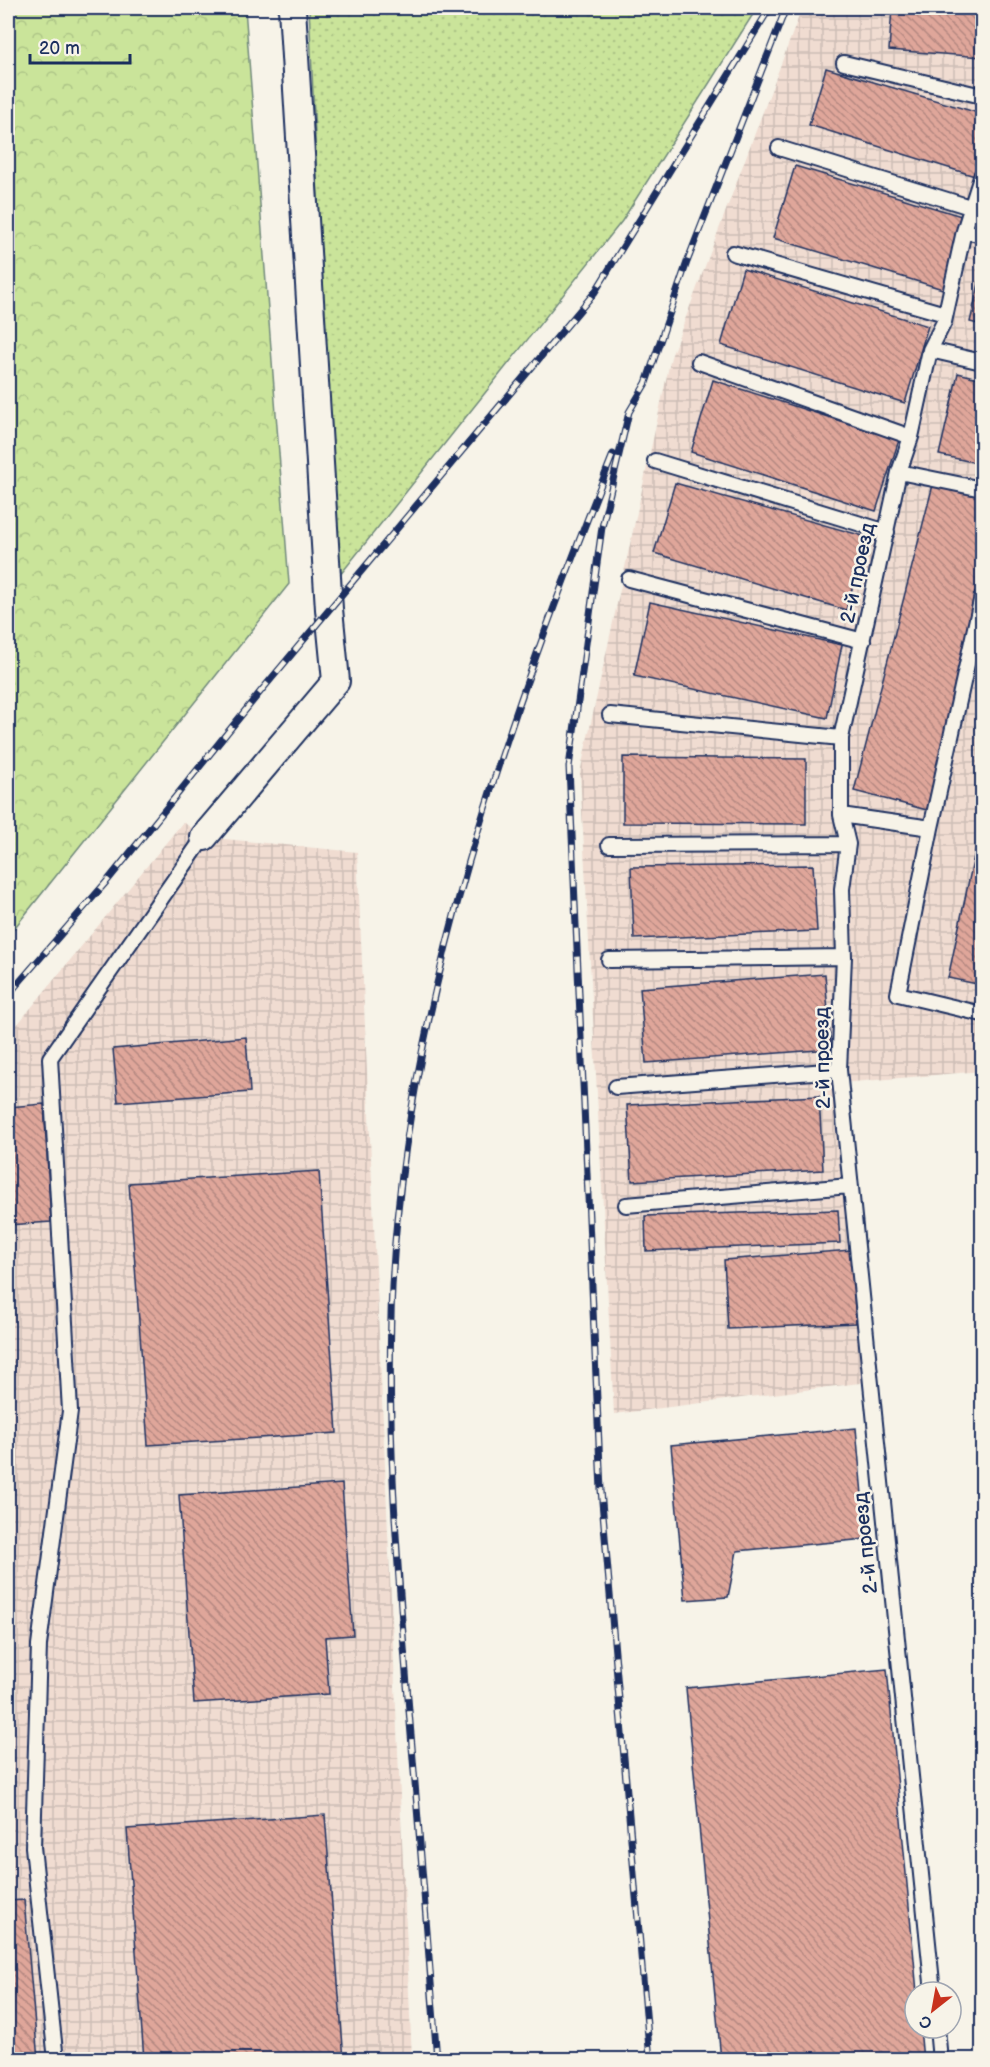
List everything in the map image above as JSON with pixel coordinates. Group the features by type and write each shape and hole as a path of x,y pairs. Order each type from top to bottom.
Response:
{"street":[{"path":"204,837 336,681 329,609 292,8"}],"lane":[{"path":"844,63 982,96"},
{"path":"779,148 970,207"},
{"name":"2-й проезд","path":"932,1980 839,1070 844,957 842,889 848,844 841,815 841,738 899,472 911,437 930,350 945,314 970,207 982,174"},
{"path":"964,231 982,235"},
{"path":"733,254 945,314"},
{"path":"930,350 982,362"},
{"path":"699,363 911,437"},
{"path":"655,460 887,532"},
{"path":"899,472 982,489"},
{"path":"629,579 863,641"},
{"path":"982,596 931,828 898,994 982,1014"},
{"path":"610,715 841,738"},
{"path":"841,815 931,828"},
{"path":"56,2060 33,1847 39,1645 70,1411 50,1058 204,837"},
{"path":"609,845 848,844"},
{"path":"609,960 844,957"},
{"path":"616,1087 839,1070"},
{"path":"626,1204 850,1186"},
{"path":"938,2040 940,2060"}],"shaded area":[{"path":"802,8 982,8 982,1071 841,1083 868,1382 614,1414 580,773 671,357"},
{"path":"183,822 204,837 357,852 412,2059 8,2060 8,1036"}],"green space":[{"path":"8,8 245,8 289,584 8,936"},
{"path":"309,8 757,8 622,221 340,575 327,390"}],"building":[{"path":"892,8 982,8 982,57 889,50"},
{"path":"826,68 982,114 982,159 978,177 809,125"},
{"path":"795,166 968,218 946,290 773,238"},
{"path":"743,269 928,326 905,403 721,345"},
{"path":"982,271 982,325 970,322"},
{"path":"958,373 982,379 982,464 939,455"},
{"path":"713,380 899,440 876,511 691,452"},
{"path":"935,477 982,490 982,582 927,810 854,791"},
{"path":"675,483 867,537 846,610 654,553"},
{"path":"650,602 842,645 827,718 634,676"},
{"path":"623,757 806,759 806,824 623,823"},
{"path":"982,819 982,985 948,978"},
{"path":"813,865 817,931 634,939 631,867"},
{"path":"825,974 831,1049 646,1063 640,988"},
{"path":"246,1037 250,1092 118,1102 113,1049"},
{"path":"819,1096 823,1170 632,1181 627,1105"},
{"path":"44,1104 51,1222 8,1225 8,1107"},
{"path":"319,1171 337,1433 148,1445 129,1183"},
{"path":"838,1210 840,1243 646,1251 645,1216"},
{"path":"851,1250 856,1323 728,1329 724,1260"},
{"path":"856,1428 866,1539 737,1551 728,1597 685,1600 671,1445"},
{"path":"342,1484 353,1635 325,1637 329,1694 194,1703 179,1495"},
{"path":"887,1669 916,1980 903,1980 903,2040 921,2040 923,2060 721,2060 686,1688"},
{"path":"325,1815 344,2060 144,2060 127,1829"},
{"path":"24,1900 38,2060 8,2060 8,1901"}],"railway":[{"path":"8,995 108,880 261,691 595,292 770,8"},
{"path":"650,2060 601,1490 569,767 602,527 629,412 646,383 687,262 786,8"},
{"path":"437,2060 394,1492 390,1390 392,1287 401,1180 418,1074 441,968 469,862 501,758 537,655 613,454"}]}
